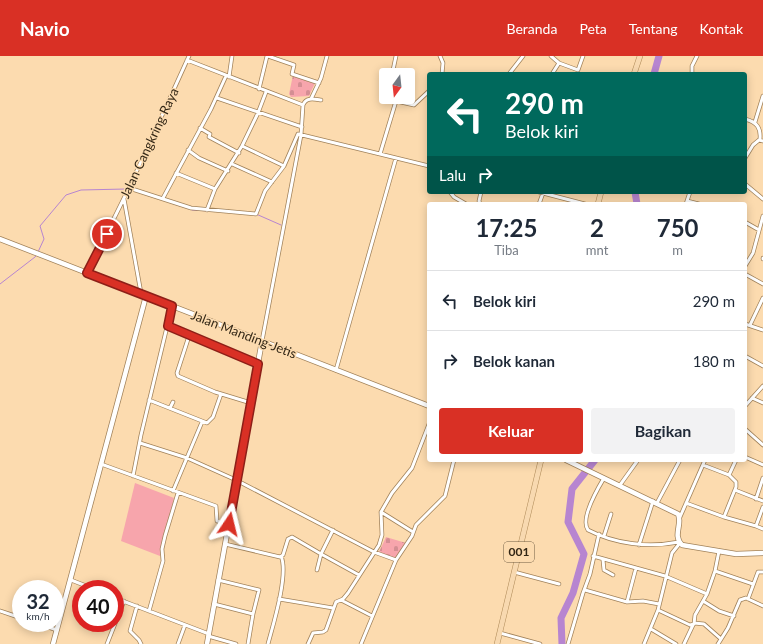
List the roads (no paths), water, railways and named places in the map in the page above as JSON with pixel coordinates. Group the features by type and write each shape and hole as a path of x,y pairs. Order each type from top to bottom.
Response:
{"main road":[{"path":"635,72 640,56"},
{"name":"Jalan Manding-Jetis","path":"0,239 427,405"},
{"path":"64,603 146,296"},
{"path":"207,644 262,342"},
{"name":"001","path":"497,644 541,462"},
{"path":"571,462 678,514 680,517 677,532 679,542 694,548 736,554 763,553"},
{"path":"53,644 56,632"}],"street":[{"name":"Jalan Cangkring Raya","path":"87,273 129,189 189,56"},
{"path":"163,198 228,77 232,56"},
{"path":"259,89 268,56 294,64 292,74 319,83"},
{"path":"311,99 319,83 327,56"},
{"path":"393,68 396,56"},
{"path":"440,56 443,63 442,72"},
{"path":"511,72 523,56"},
{"path":"551,56 560,63 577,70 580,67 583,56"},
{"path":"692,72 692,66 697,56"},
{"path":"187,60 266,92 303,105"},
{"path":"553,72 560,63"},
{"path":"207,210 215,189 228,171 242,146 258,113 266,92"},
{"path":"410,104 414,105 427,93"},
{"path":"755,122 763,96"},
{"path":"217,98 302,127"},
{"path":"262,342 301,135 303,105 311,99 321,100"},
{"path":"380,154 395,104"},
{"path":"747,120 755,122 760,130 762,140 753,145 747,153"},
{"path":"200,128 210,134 209,137 239,152"},
{"path":"129,189 163,198 190,208 256,214 261,199 284,166 296,135 427,166"},
{"path":"242,146 284,166"},
{"path":"188,150 199,158 228,171"},
{"path":"336,370 396,158"},
{"path":"232,164 272,182"},
{"path":"176,172 215,189"},
{"path":"747,186 763,199"},
{"path":"452,194 463,202"},
{"path":"548,194 570,202"},
{"path":"124,199 141,294"},
{"path":"747,263 753,253 763,217"},
{"path":"747,223 759,230"},
{"path":"747,275 763,284"},
{"path":"750,325 763,298"},
{"path":"133,476 149,400 172,306"},
{"path":"747,324 763,330"},
{"path":"168,326 258,364"},
{"path":"189,336 178,375 221,394 251,403"},
{"path":"747,357 763,366"},
{"path":"747,404 763,386"},
{"path":"149,400 207,423 212,420 221,394"},
{"path":"752,398 763,403"},
{"path":"170,408 173,402"},
{"path":"173,492 202,422"},
{"path":"308,644 313,633 323,632 326,630 336,602 341,600 348,593 379,545 382,535 381,512 394,490 412,468 427,429"},
{"path":"747,431 763,445"},
{"path":"140,444 187,458 236,480 374,552 396,560"},
{"path":"747,458 763,465"},
{"path":"361,644 396,560 414,532 416,524 445,496 454,462"},
{"path":"620,485 637,462"},
{"path":"639,545 655,502 679,462"},
{"path":"729,475 735,462"},
{"path":"101,464 173,492 216,506 217,521 229,524"},
{"path":"680,517 703,464 729,475 736,482 735,490 724,517"},
{"path":"604,478 592,500 586,524 588,530 604,536 639,545 679,542"},
{"path":"756,498 763,478"},
{"path":"735,490 763,501"},
{"path":"149,611 163,561 162,549 165,536 178,493"},
{"path":"686,503 763,529"},
{"path":"756,526 763,507"},
{"path":"381,512 414,532"},
{"path":"604,536 611,514"},
{"path":"317,570 321,554 333,530"},
{"path":"568,644 590,574 599,534"},
{"path":"268,644 279,599 284,565 282,556 288,539 292,537 359,576"},
{"path":"644,644 658,610 665,576 672,553 679,542"},
{"path":"225,544 282,556"},
{"path":"684,644 693,624 695,615 706,594 715,571 719,551"},
{"path":"593,556 665,576 706,594"},
{"path":"603,560 604,570 613,575"},
{"path":"627,602 636,568"},
{"path":"715,571 753,584"},
{"path":"514,572 559,584"},
{"path":"748,599 758,572 763,572"},
{"path":"218,580 259,590 248,644"},
{"path":"585,590 627,602 643,601 659,604"},
{"path":"279,599 333,608"},
{"path":"718,644 734,616 740,600 748,599 763,606"},
{"path":"341,600 372,616"},
{"path":"124,601 208,635 236,644"},
{"path":"702,601 719,611 734,616"},
{"path":"214,604 253,614"},
{"path":"137,606 130,631 139,640 140,644"},
{"path":"658,610 693,624 704,624 721,639"},
{"path":"0,611 12,615"},
{"path":"178,644 185,625"},
{"path":"651,629 676,644"},
{"path":"107,644 112,632"},
{"path":"500,632 540,644"}],"waterway":[{"path":"655,72 659,56"},
{"path":"38,252 44,239 40,226 66,195 81,190 126,189"},
{"path":"635,194 637,202"},
{"path":"171,203 187,208"},
{"path":"192,210 211,211"},
{"path":"256,214 281,225"},
{"path":"0,284 37,255"},
{"path":"562,644 561,618 573,593 584,554 568,522 572,489 593,462"}]}
